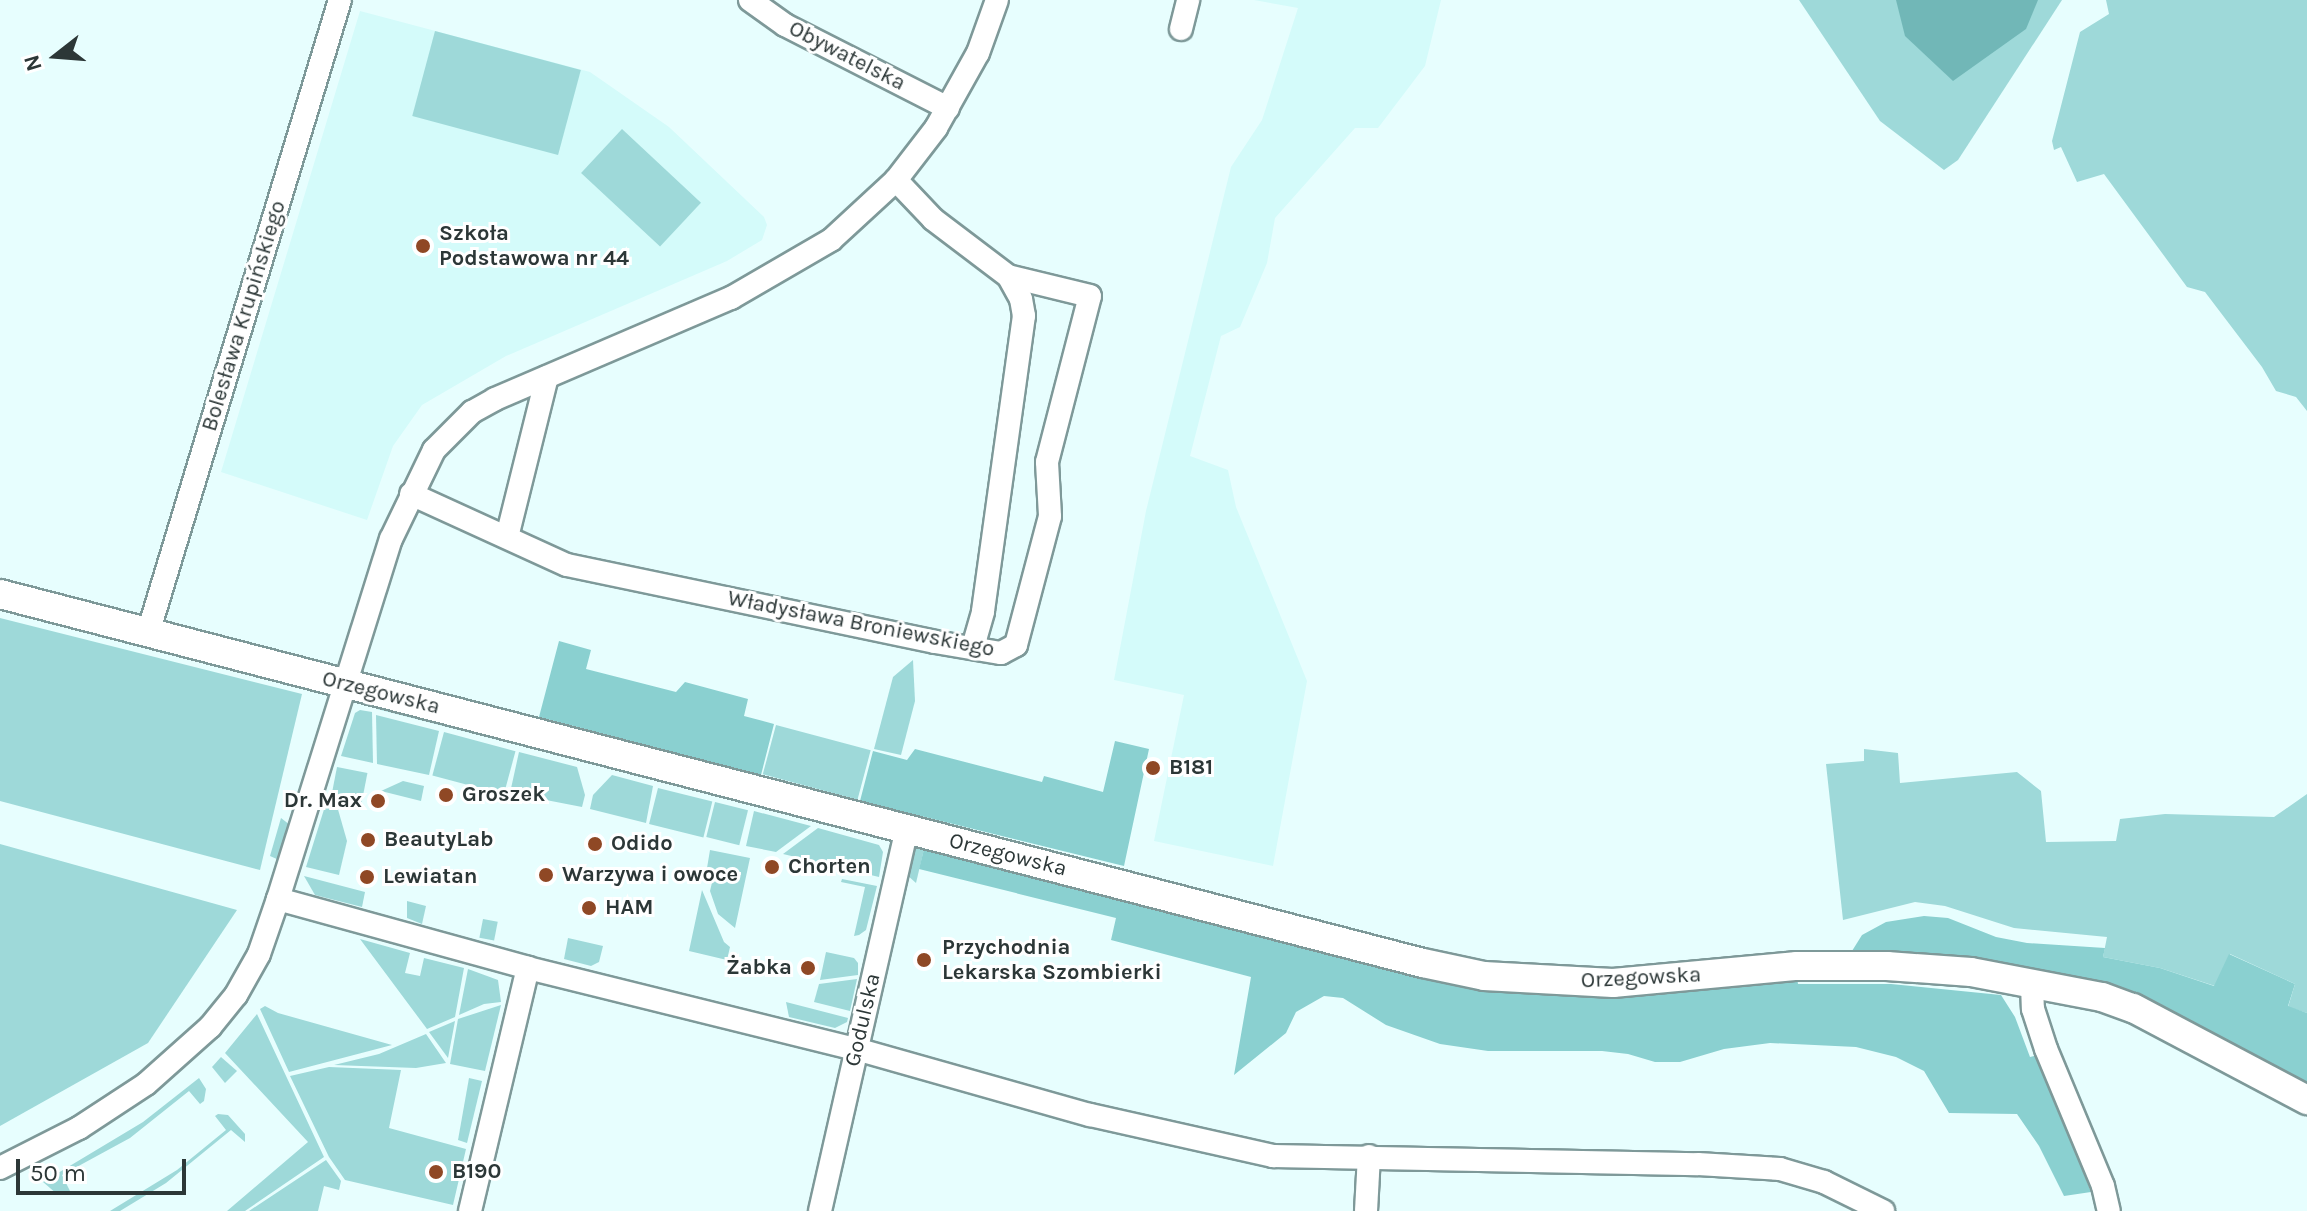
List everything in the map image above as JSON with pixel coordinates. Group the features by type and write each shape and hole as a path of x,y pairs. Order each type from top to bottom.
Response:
{"street":[{"name":"Bolesława Krupińskiego","path":"148,633 340,0"},
{"path":"0,1168 79,1128 146,1084 188,1049 236,995 259,954 278,899 391,539 434,450 448,433 495,399 704,311 806,257 858,217 896,180 948,108 978,53 997,0"},
{"path":"1181,29 1188,0"},
{"name":"Obywatelska","path":"754,2 785,25 948,108"},
{"path":"896,180 933,219 1008,276 1021,299 1024,316 983,611 973,647"},
{"name":"Władysława Broniewskiego","path":"411,494 567,565 807,618 1001,653 1016,645 1050,516 1047,462 1090,296 1008,276"},
{"path":"507,537 547,377"},
{"name":"Orzegowska","path":"0,594 1484,976 1613,983 1797,966 1887,966 1971,972 2102,997 2133,1008 2307,1100"},
{"name":"Godulska","path":"820,1211 907,829"},
{"path":"278,899 528,968 856,1049 1090,1115 1273,1156 1369,1156 1780,1169 1824,1182 1883,1211"},
{"path":"470,1211 528,968"},
{"path":"2032,984 2033,1009 2046,1049 2103,1186 2109,1211"},
{"path":"1366,1211 1369,1156"}],"shaded area":[{"path":"1254,0 1441,0 1425,66 1378,128 1355,128 1275,218 1267,263 1240,327 1221,336 1190,456 1228,470 1236,507 1307,681 1273,866 1154,841 1184,695 1114,680 1146,511 1231,167 1262,120 1298,8"},
{"path":"1799,0 2062,0 1958,160 1944,170 1880,121"},
{"path":"1896,0 2038,0 2026,29 1953,81 1905,36"},
{"path":"2106,0 2307,0 2307,411 2296,397 2276,391 2262,367 2205,292 2187,287 2104,174 2077,182 2061,147 2054,150 2052,141 2080,32 2109,14"},
{"path":"360,11 590,72 669,127 764,217 767,225 762,240 727,261 506,356 422,405 393,446 367,520 221,472"},
{"path":"435,31 581,70 558,155 412,116"},
{"path":"622,129 701,203 660,247 581,173"},
{"path":"0,618 302,694 260,870 0,801"},
{"path":"559,641 591,650 586,669 676,692 685,682 748,699 744,716 774,724 761,775 539,717"},
{"path":"913,660 915,701 901,755 874,749 893,677"},
{"path":"378,702 854,825 852,830 377,709"},
{"path":"360,710 372,712 373,763 341,756 355,713"},
{"path":"376,715 439,731 429,775 377,764"},
{"path":"776,725 871,750 857,800 763,774"},
{"path":"444,732 515,751 504,795 432,775"},
{"path":"1115,741 1149,749 1124,866 860,801 873,751 907,760 915,749 1042,782 1044,776 1103,792"},
{"path":"1864,749 1898,753 1900,783 2017,772 2041,791 2046,842 2116,841 2120,819 2165,814 2274,817 2307,794 2307,1013 2288,1007 2295,984 2230,954 2215,986 2160,968 2103,957 2107,937 2014,928 1945,906 1915,902 1843,920 1826,764 1864,761"},
{"path":"519,752 577,767 585,795 582,807 510,793"},
{"path":"337,767 367,773 362,802 331,796"},
{"path":"612,775 653,786 646,823 590,809 593,795"},
{"path":"403,781 424,786 421,801 381,791"},
{"path":"658,788 712,802 703,837 649,824"},
{"path":"715,802 748,810 739,845 706,837"},
{"path":"326,803 337,806 347,841 339,875 306,867"},
{"path":"754,811 811,826 776,852 746,846"},
{"path":"281,818 290,825 279,860 270,856"},
{"path":"818,828 879,845 883,852 879,877 783,854"},
{"path":"0,844 237,910 148,1043 0,1126"},
{"path":"925,845 916,883 907,875 913,847"},
{"path":"925,845 1381,963 1797,977 1798,984 1891,984 2001,995 2015,1017 2030,1057 2038,1055 2091,1192 2064,1196 2039,1146 2017,1114 1949,1113 1924,1071 1896,1057 1856,1047 1770,1043 1724,1049 1680,1062 1655,1062 1602,1051 1488,1051 1440,1044 1386,1025 1343,998 1324,996 1296,1012 1286,1033 1234,1075 1251,977 1111,940 1116,918 919,869"},
{"path":"710,850 750,858 735,928 718,914 710,891 715,870 707,868"},
{"path":"304,876 365,892 362,907 315,895"},
{"path":"842,879 877,886 866,930 859,935 854,936 865,887 841,882"},
{"path":"702,890 724,942 730,947 727,960 689,951"},
{"path":"407,901 426,906 422,924 407,918"},
{"path":"1924,916 1948,918 1996,937 2027,943 2105,948 2103,957 2160,968 2214,986 2229,954 2295,984 2288,1006 2307,1013 2307,1095 2135,1003 1855,954 1852,951 1862,935 1886,922"},
{"path":"483,919 498,922 494,941 479,938"},
{"path":"568,938 603,946 599,962 591,966 564,959"},
{"path":"360,939 410,953 405,973 420,976 424,958 464,968 455,1017 427,1029"},
{"path":"826,952 854,958 858,963 858,975 820,980"},
{"path":"468,969 498,980 501,1002 484,1004 459,1015"},
{"path":"857,979 850,1011 814,1002 819,984"},
{"path":"786,1002 848,1018 847,1022 835,1028 789,1017"},
{"path":"501,1005 485,1071 450,1064 458,1019"},
{"path":"265,1006 278,1013 392,1045 289,1072 260,1009"},
{"path":"257,1014 324,1157 245,1211 227,1211 308,1142 225,1053"},
{"path":"455,1021 448,1058 429,1032"},
{"path":"426,1034 446,1063 416,1068 334,1065 379,1054"},
{"path":"221,1057 237,1071 225,1083 212,1067"},
{"path":"329,1067 401,1070 389,1128 466,1149 453,1205 345,1180 329,1157 290,1076"},
{"path":"199,1078 206,1089 204,1101 200,1104 189,1091 130,1138 62,1175 70,1191 57,1194 43,1182 143,1122"},
{"path":"469,1078 482,1081 467,1143 458,1140"},
{"path":"228,1115 245,1134 245,1142 231,1130 166,1183 120,1211 110,1211 177,1170 226,1130 215,1116"},
{"path":"326,1160 341,1181 339,1190 324,1186 318,1211 249,1211"}],"place":[{"name":"Szkoła Podstawowa nr 44","path":"423,246"},
{"name":"B181","path":"1153,768"},
{"name":"Groszek","path":"446,795"},
{"name":"Dr. Max","path":"378,801"},
{"name":"BeautyLab","path":"368,840"},
{"name":"Odido","path":"595,844"},
{"name":"Chorten","path":"772,867"},
{"name":"Warzywa i owoce","path":"546,875"},
{"name":"Lewiatan","path":"367,877"},
{"name":"HAM","path":"589,908"},
{"name":"Przychodnia Lekarska Szombierki","path":"924,960"},
{"name":"Żabka","path":"808,968"},
{"name":"B190","path":"436,1172"}]}
